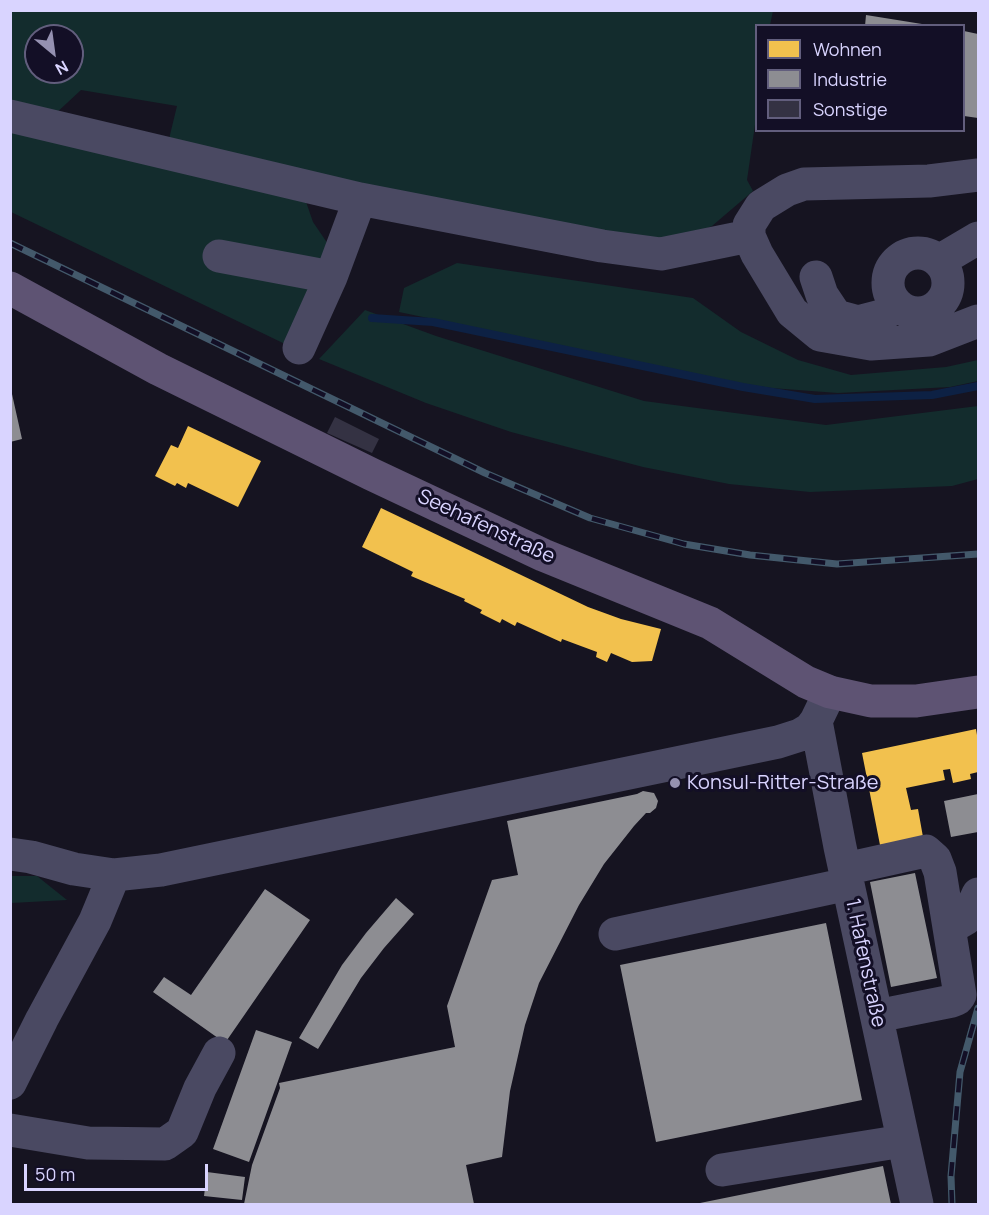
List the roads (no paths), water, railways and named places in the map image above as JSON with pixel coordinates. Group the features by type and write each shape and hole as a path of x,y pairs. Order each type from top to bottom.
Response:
{"main road":[{"name":"Seehafenstraße","path":"10,288 158,369 371,474 543,555 710,623 806,682 852,698 894,702 978,692"}],"street":[{"path":"10,116 360,199 602,246 660,254 749,236"},
{"path":"978,175 929,181 804,184 787,190 761,206 749,225 749,236 757,254 792,312 820,335 870,344 929,340 978,321"},
{"path":"299,348 331,277 360,199"},
{"path":"816,277 822,296 836,316 858,322 881,316 898,305 907,311 928,312 944,299 948,289 945,269 939,261 978,238"},
{"path":"219,256 331,277"},
{"path":"10,854 31,857 74,869 114,875 161,870 778,742 800,735 816,721 830,692"},
{"name":"1. Hafenstraße","path":"816,721 917,1204"},
{"path":"615,934 847,876 926,851 935,859 940,872 960,994 957,999 877,1017"},
{"path":"10,1083 95,921 114,875"},
{"path":"950,928 967,918 978,894"},
{"path":"10,1130 88,1143 165,1144 182,1132 200,1088 219,1053"},
{"path":"722,1170 903,1141"}],"waterway":[{"path":"372,318 433,322 743,387 815,399 932,395 978,386"}],"railway":[{"path":"10,243 485,473 590,518 684,544 750,555 837,564 978,554"},
{"path":"952,1204 951,1176 960,1072 978,1008"}],"place":[{"name":"Konsul-Ritter-Straße","path":"675,783"}]}
